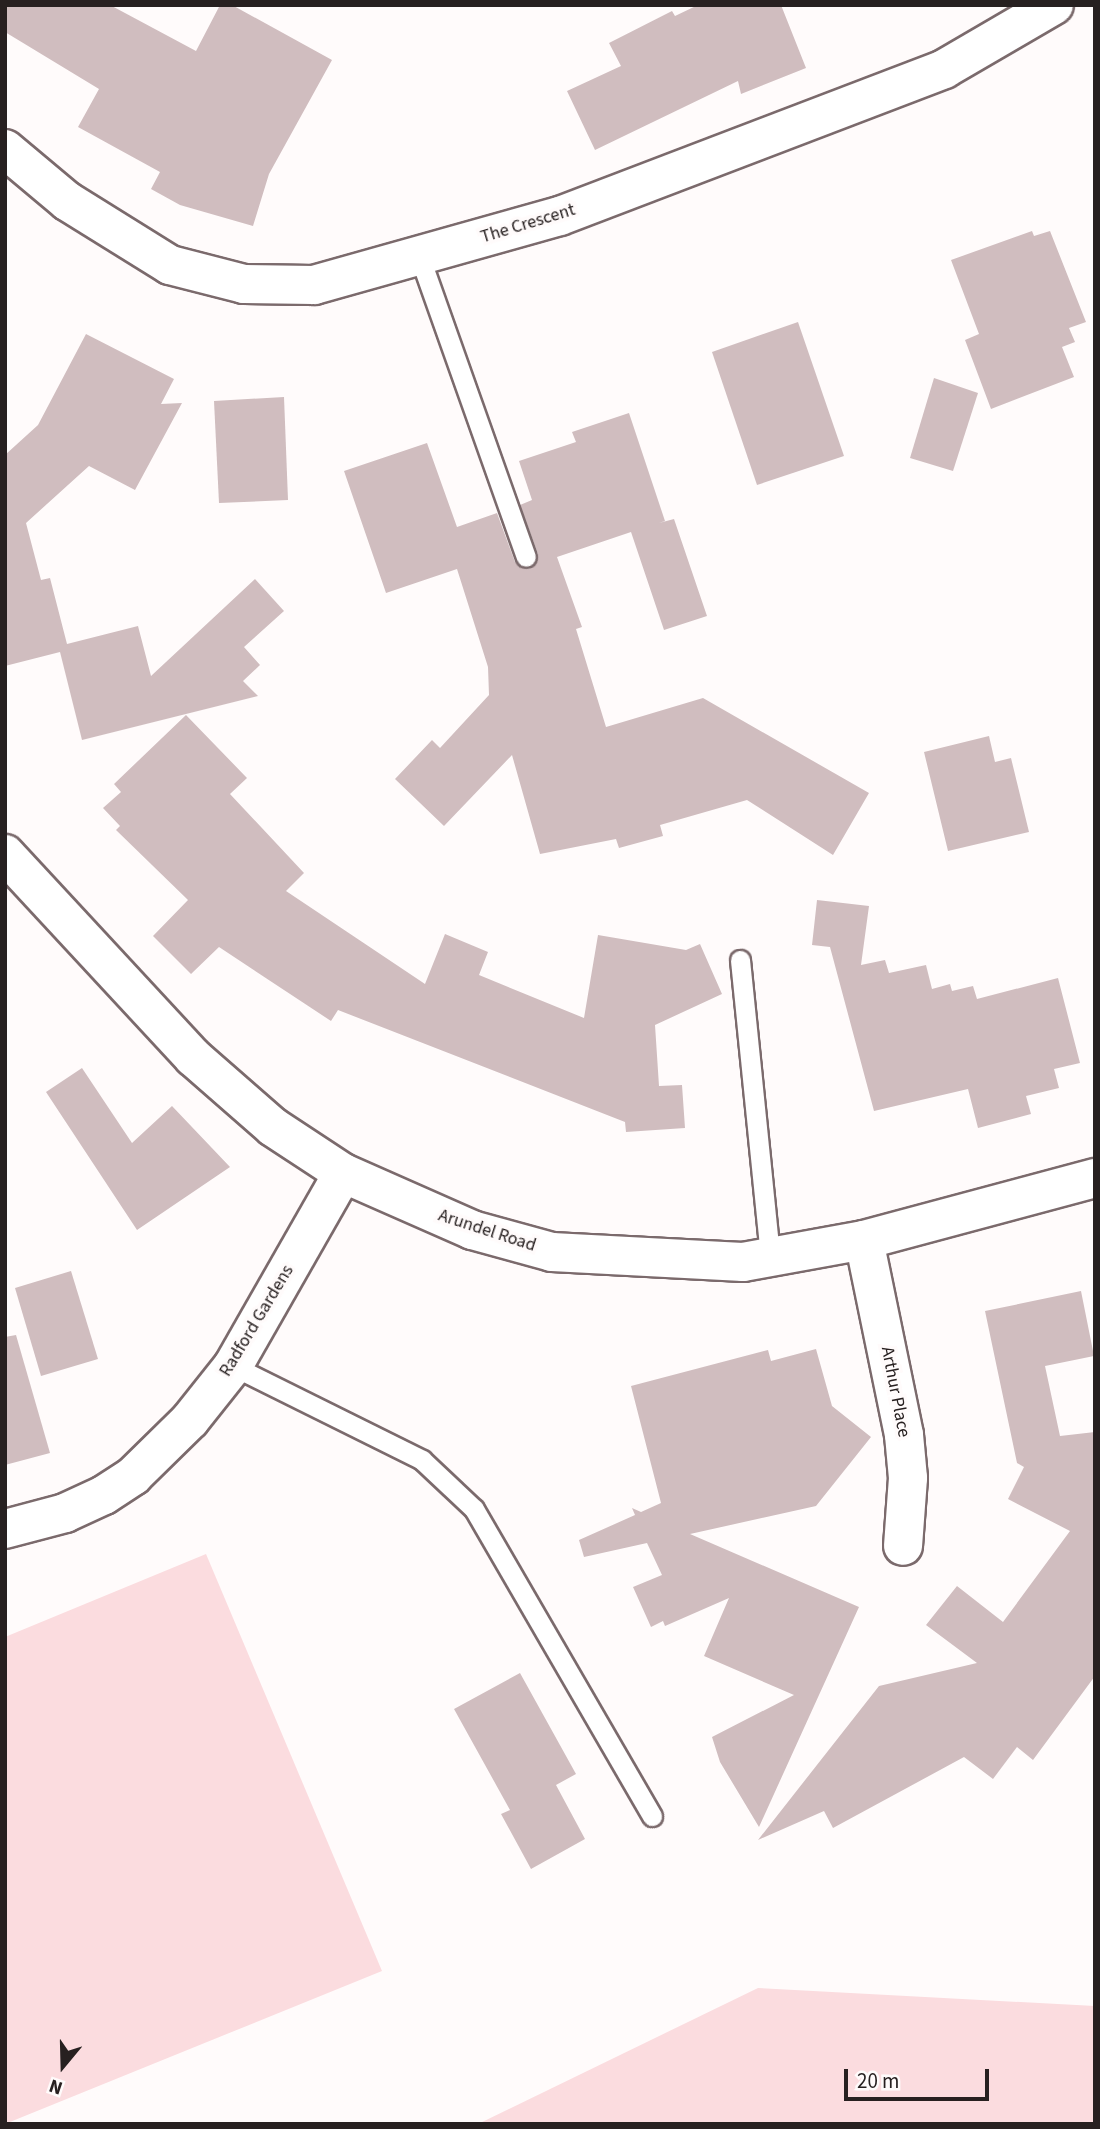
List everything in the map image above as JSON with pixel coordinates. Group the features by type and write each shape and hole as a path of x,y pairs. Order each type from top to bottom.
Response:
{"street":[{"name":"The Crescent","path":"5,149 67,201 170,265 244,284 314,285 560,216 944,69 1054,5"},
{"name":"Arundel Road","path":"5,854 193,1057 273,1127 343,1173 472,1230 552,1252 649,1260 743,1262 864,1240 1095,1178"},
{"name":"Radford Gardens","path":"5,1529 65,1513 133,1476 190,1420 233,1366 343,1173"},
{"name":"Arthur Place","path":"864,1240 904,1435 908,1478 903,1546"}],"lane":[{"path":"419,256 526,557"},
{"path":"740,960 770,1257"},
{"path":"233,1366 422,1460 474,1509 652,1816"}],"shaded area":[{"path":"206,1554 382,1971 5,2124 5,1637"},
{"path":"758,1988 1095,2006 1095,2124 478,2124"}],"building":[{"path":"5,5 110,5 196,51 220,5 232,5 332,60 269,174 253,226 180,205 151,189 160,172 78,127 99,89 5,32"},
{"path":"698,5 781,5 806,68 741,94 738,81 595,150 567,91 621,66 609,43 672,11 675,16"},
{"path":"1032,231 1034,236 1050,231 1086,322 1069,328 1075,342 1062,347 1074,377 991,409 965,340 979,334 951,260"},
{"path":"798,322 844,456 757,485 712,352"},
{"path":"86,334 174,379 161,404 182,403 135,490 89,466 26,523 41,580 50,578 67,644 138,626 151,676 255,579 284,611 244,647 260,665 243,681 258,696 82,740 60,652 5,666 5,455 38,425"},
{"path":"934,378 978,393 953,471 910,458"},
{"path":"284,397 288,500 219,503 214,401"},
{"path":"629,413 665,521 659,523 674,519 707,616 664,630 631,532 557,557 582,627 576,629 606,727 703,698 869,793 833,855 747,800 660,825 663,836 619,848 616,839 540,854 512,755 444,826 395,779 432,740 440,748 489,695 488,667 457,569 386,593 344,471 427,443 457,527 497,513 515,562 529,569 538,554 520,505 532,500 519,461 576,442 572,432"},
{"path":"186,715 247,778 230,794 304,873 286,891 425,984 445,934 488,952 479,975 584,1018 598,935 686,950 700,944 722,994 655,1025 659,1086 682,1085 685,1128 626,1132 625,1122 338,1010 331,1021 219,947 191,974 153,936 188,900 116,830 120,826 103,808 121,792 114,784"},
{"path":"989,736 995,762 1011,758 1029,832 948,851 924,752"},
{"path":"817,900 869,906 861,965 885,960 889,973 926,965 932,989 950,984 952,991 973,986 977,999 1058,978 1080,1063 1054,1069 1059,1088 1026,1096 1031,1114 978,1128 968,1089 874,1111 830,947 812,945"},
{"path":"82,1068 132,1143 172,1106 230,1167 137,1230 46,1092"},
{"path":"71,1271 98,1359 41,1376 15,1288"},
{"path":"1081,1291 1094,1356 1045,1366 1060,1436 1095,1432 1095,1676 1033,1760 1017,1747 993,1779 964,1757 833,1828 824,1811 758,1840 879,1686 977,1663 926,1625 957,1586 1003,1622 1070,1531 1008,1499 1024,1467 1017,1463 985,1311"},
{"path":"16,1335 50,1453 5,1465 5,1337"},
{"path":"816,1349 832,1406 871,1437 816,1506 690,1534 859,1607 759,1827 720,1762 712,1737 794,1695 704,1656 729,1598 665,1626 663,1621 651,1627 633,1587 662,1575 647,1543 584,1557 579,1540 635,1515 632,1508 641,1512 661,1503 631,1386 768,1350 771,1361"},
{"path":"520,1673 576,1774 556,1785 585,1839 531,1869 501,1814 510,1810 454,1709"}]}
